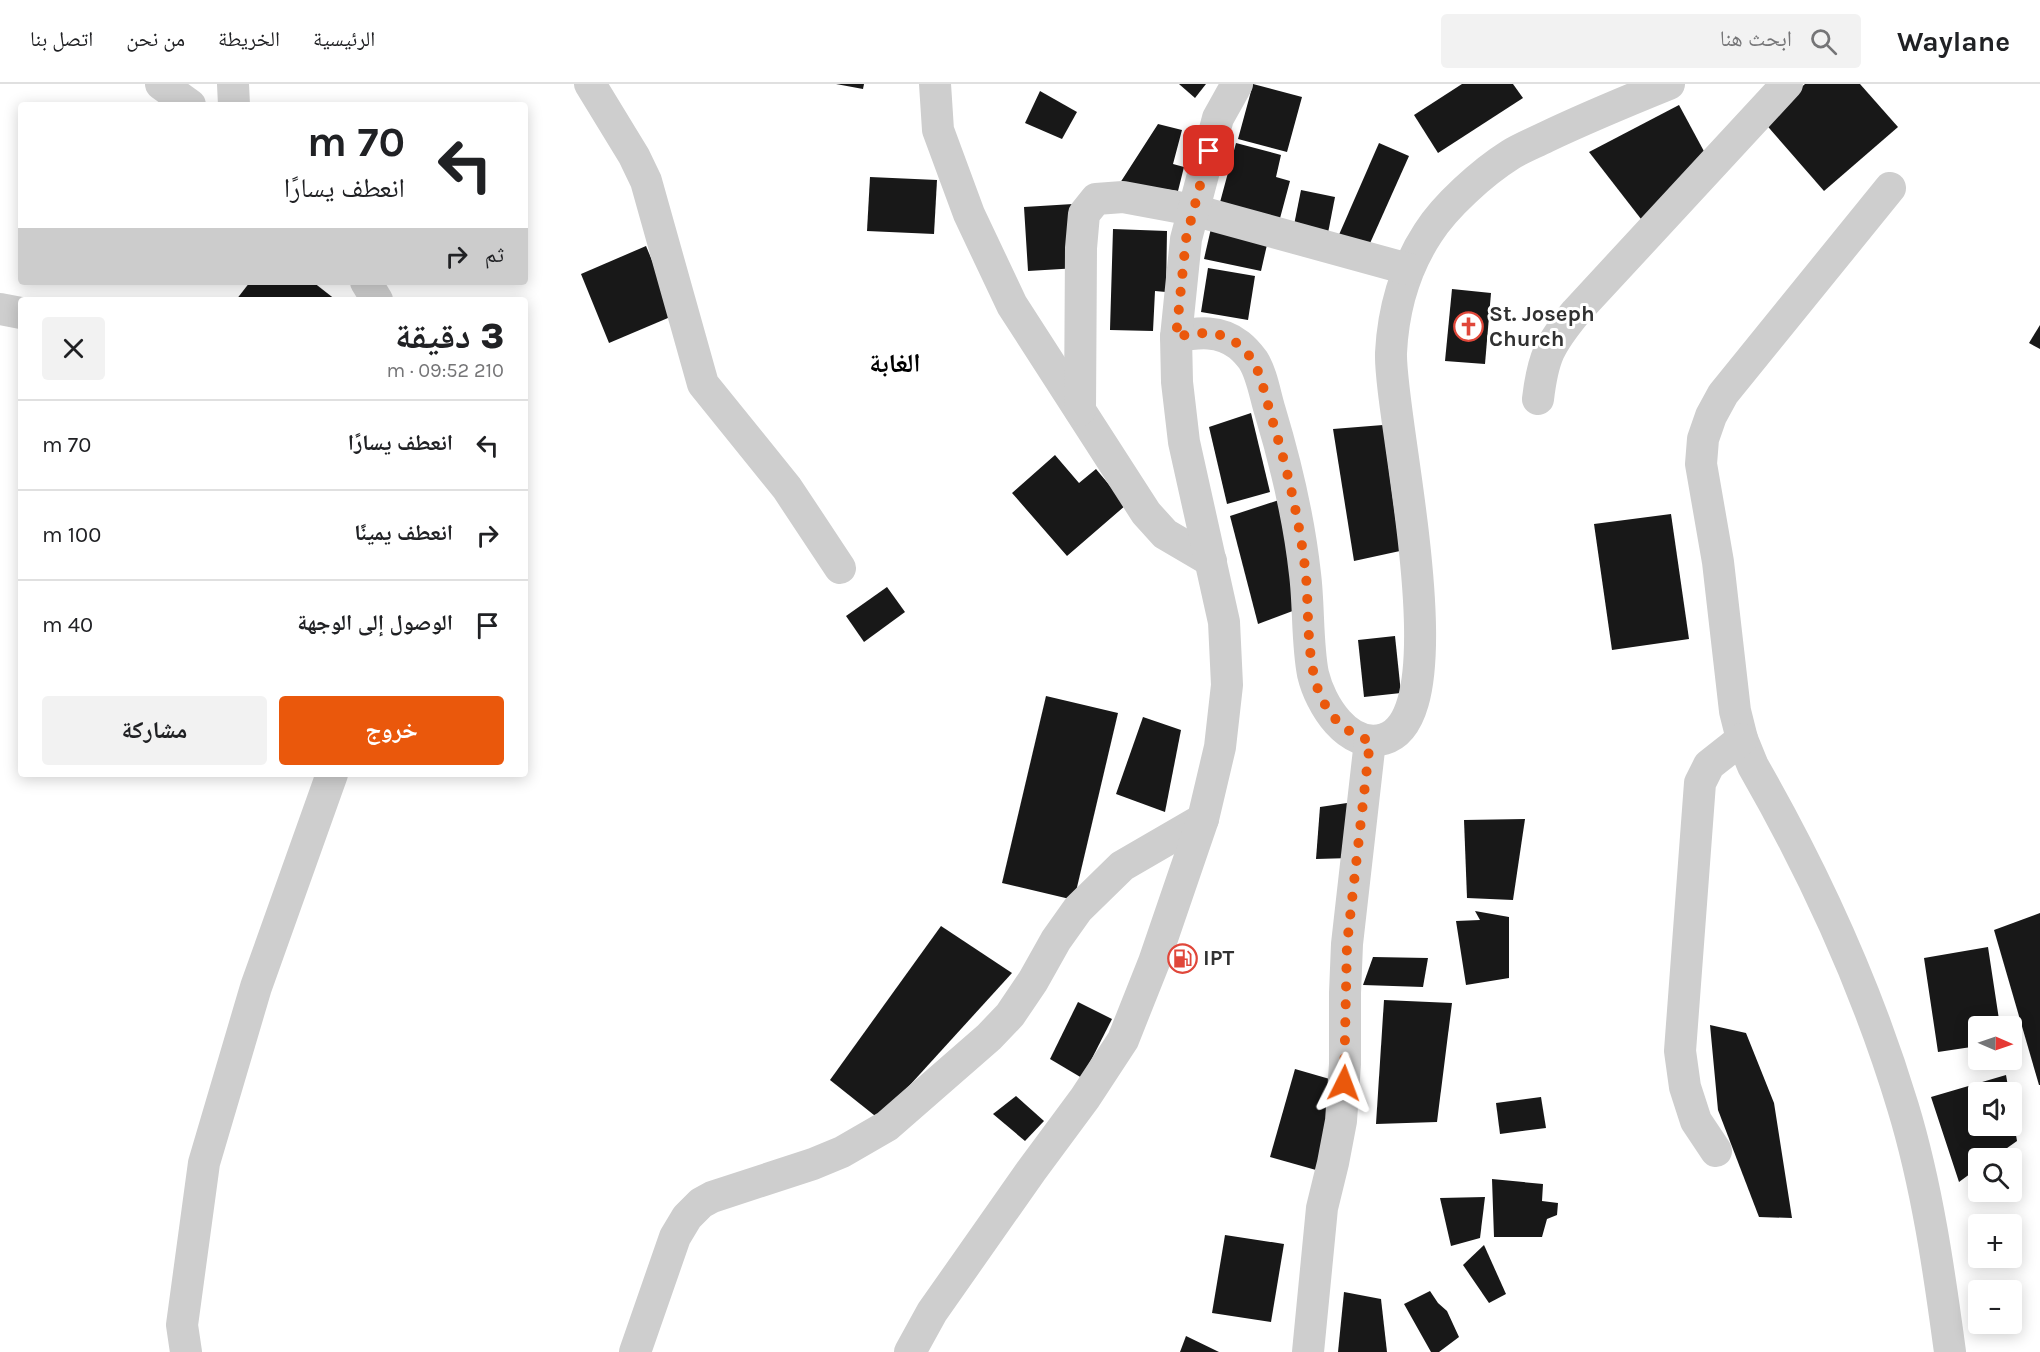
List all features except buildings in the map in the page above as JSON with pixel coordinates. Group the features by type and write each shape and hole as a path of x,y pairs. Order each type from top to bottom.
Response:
{"street":[{"path":"161,84 186,102"},
{"path":"233,84 234,102"},
{"path":"590,84 634,156 646,182 703,384 787,488 840,568"},
{"path":"935,84 938,130 969,214 1012,305 1146,513 1165,534 1211,561"},
{"path":"910,1352 932,1312 1085,1098 1123,1040 1154,962 1203,819 1220,747 1227,685 1224,622 1184,442 1177,382 1176,337 1186,239 1218,118 1237,84"},
{"path":"1176,337 1197,332 1220,334 1239,345 1254,361 1280,445 1295,509 1305,573 1313,674 1321,696 1334,717 1350,734 1370,741 1386,739 1398,731 1409,716 1416,692 1421,658 1420,609 1394,396 1391,353 1396,310 1408,269 1428,231 1456,199 1510,155 1588,117 1669,84"},
{"path":"1538,399 1542,367 1555,337 1787,84"},
{"path":"1890,188 1724,394 1711,416 1703,439 1701,464 1718,562 1735,711 1742,739 1753,766 1845,946 1877,1028 1904,1108 1919,1168 1938,1262 1950,1352"},
{"path":"1080,410 1081,248 1084,214 1096,200 1106,197 1123,197 1194,210 1408,269"},
{"path":"0,309 18,312"},
{"path":"1716,1151 1696,1121 1685,1087 1680,1051 1700,783 1709,765 1742,739"},
{"path":"1308,1352 1322,1208 1341,1121 1345,1064 1347,944 1370,741"},
{"path":"186,1352 182,1325 204,1163 256,987 331,777"},
{"path":"635,1352 675,1237 687,1217 701,1203 712,1197 813,1164 842,1152 887,1126 989,1038 1010,1015 1078,909 1122,866 1203,819"}],"place":[{"name":"St. Joseph Church","path":"1468,327"},
{"name":"IPT","path":"1182,958"}],"district":[{"name":"الغابة","path":"895,363"}],"route":[{"path":"1209,151 1186,239 1176,337 1197,332 1220,334 1239,345 1254,361 1280,445 1295,509 1305,573 1313,674 1321,696 1334,717 1350,734 1370,741 1347,944 1344,1083"}]}
